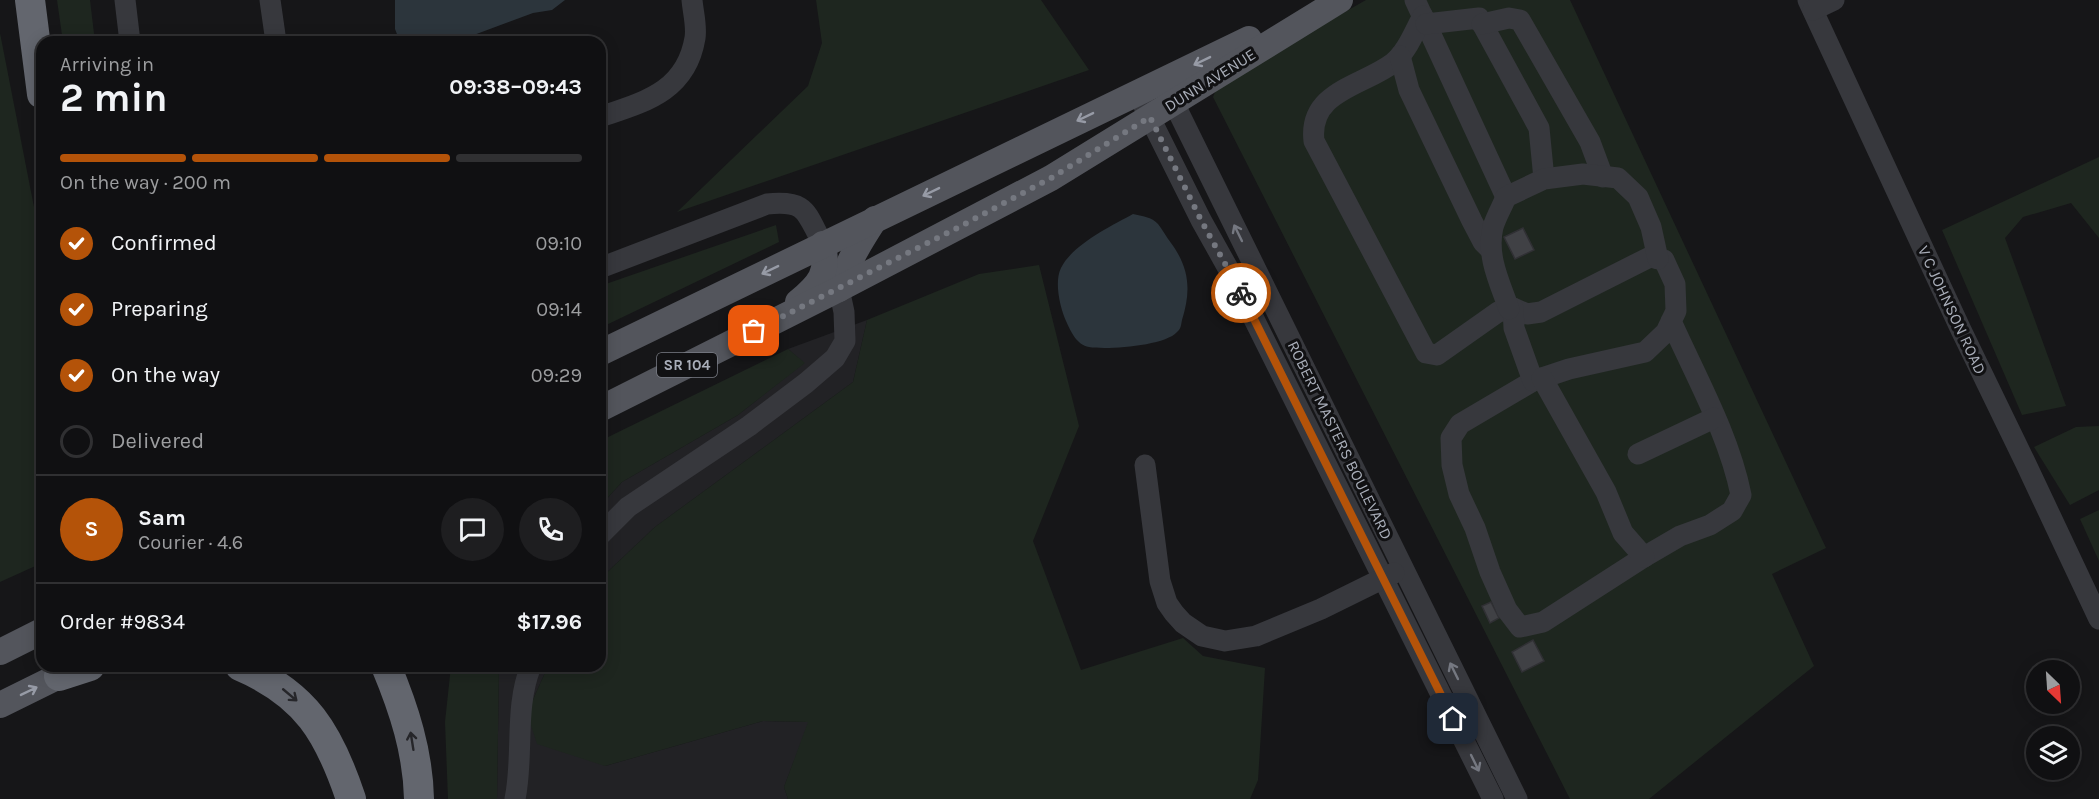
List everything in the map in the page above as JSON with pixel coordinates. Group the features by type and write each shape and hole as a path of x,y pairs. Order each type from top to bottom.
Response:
{"highway":[{"path":"30,0 36,47"},
{"path":"254,672 279,686 308,711 331,747 351,799"},
{"path":"389,672 410,733 419,799"}],"main road":[{"name":"DUNN AVENUE","path":"606,405 839,289 1051,178 1150,117 1168,91 1330,0"},
{"name":"DUNN AVENUE","path":"606,350 1137,92 1168,91 1340,0"},
{"path":"839,289 855,249 875,219"},
{"path":"773,322 812,291 823,274 826,260 823,244"},
{"path":"0,652 36,634"},
{"path":"0,705 67,672"}],"street":[{"path":"125,0 129,36"},
{"path":"270,0 275,36"},
{"path":"606,115 660,94 684,70 695,37 692,0"},
{"path":"1810,5 1834,0"},
{"name":"V C JOHNSON ROAD","path":"1810,5 2099,619"},
{"path":"1421,14 1479,18 1539,128 1545,179"},
{"path":"1421,14 1395,62 1342,89 1326,102 1314,120 1312,128 1314,141 1426,353 1437,355 1498,312 1511,309 1527,314 1541,312 1650,257 1664,260 1675,284 1676,311 1671,321 1666,332 1646,352 1569,369 1538,380 1460,424 1451,438 1452,465 1459,494 1507,610 1520,627 1543,622 1680,536 1710,525 1732,511 1741,495 1736,472 1671,321"},
{"path":"1421,14 1506,197"},
{"path":"1482,24 1509,18 1520,20 1590,142 1603,177"},
{"path":"1400,56 1409,90 1483,242 1490,249"},
{"name":"ROBERT MASTERS BOULEVARD","path":"1168,91 1517,799"},
{"name":"ROBERT MASTERS BOULEVARD","path":"1137,92 1201,220 1234,279 1493,799"},
{"path":"1644,557 1623,533 1606,492 1538,380 1514,328 1511,309 1495,270 1490,249 1493,227 1506,197 1545,179 1583,174 1618,178 1638,197 1651,227 1658,258"},
{"path":"606,266 767,204 789,202 799,206 823,244"},
{"path":"606,529 627,507 749,426 806,383 834,358 845,341 844,312 839,289"},
{"path":"1638,454 1714,418"},
{"path":"1145,465 1160,582 1167,603 1183,623 1202,636 1225,641 1256,636 1321,609 1403,568"},
{"path":"515,799 519,777 522,718 529,672"},
{"path":"519,777 532,799"}],"shaded area":[{"path":"57,0 90,0 94,36 62,36"},
{"path":"395,0 565,0 552,10 533,13 471,36 398,36 395,29"},
{"path":"816,0 1041,0 1089,70 677,212 808,86 822,43"},
{"path":"1366,0 1570,0 1826,548 1772,574 1814,666 1649,799 1570,799 1213,97 1216,90"},
{"path":"0,33 36,217 36,566 0,582"},
{"path":"2099,157 2099,238 2071,203 2023,217 2005,238 2066,406 2022,415 1942,230"},
{"path":"1133,214 1150,218 1156,222 1182,262 1187,280 1187,299 1181,327 1171,337 1149,344 1109,348 1085,346 1072,334 1062,309 1058,287 1061,268 1083,244"},
{"path":"776,225 779,242 606,325 606,284"},
{"path":"1039,265 1079,426 1033,541 1081,670 1183,638 1203,656 1265,668 1258,780 1250,799 788,799 784,787 808,722 763,721 605,766 537,744 527,713 545,672 606,672 606,573 655,527 853,382 867,320 979,274"},
{"path":"867,320 853,382 655,527 606,573 606,499 622,482 738,415 804,363 788,349"},
{"path":"788,349 805,363 738,415 622,482 606,499 606,438"},
{"path":"2099,426 2099,490 2070,505 2034,447 2076,427"},
{"path":"2099,510 2099,561 2080,519"},
{"path":"450,672 499,672 497,799 448,799 445,722"},
{"path":"499,672 545,672 527,713 605,766 763,721 809,722 784,787 788,799 497,799"}],"building":[{"path":"1523,228 1534,250 1515,259 1504,237"},
{"path":"1491,602 1499,618 1490,623 1482,606"},
{"path":"1533,640 1544,661 1522,672 1512,652"}],"way so far":[{"path":"754,331 1051,178 1150,117 1201,220 1241,293"}],"route":[{"path":"1241,293 1453,719"}]}
